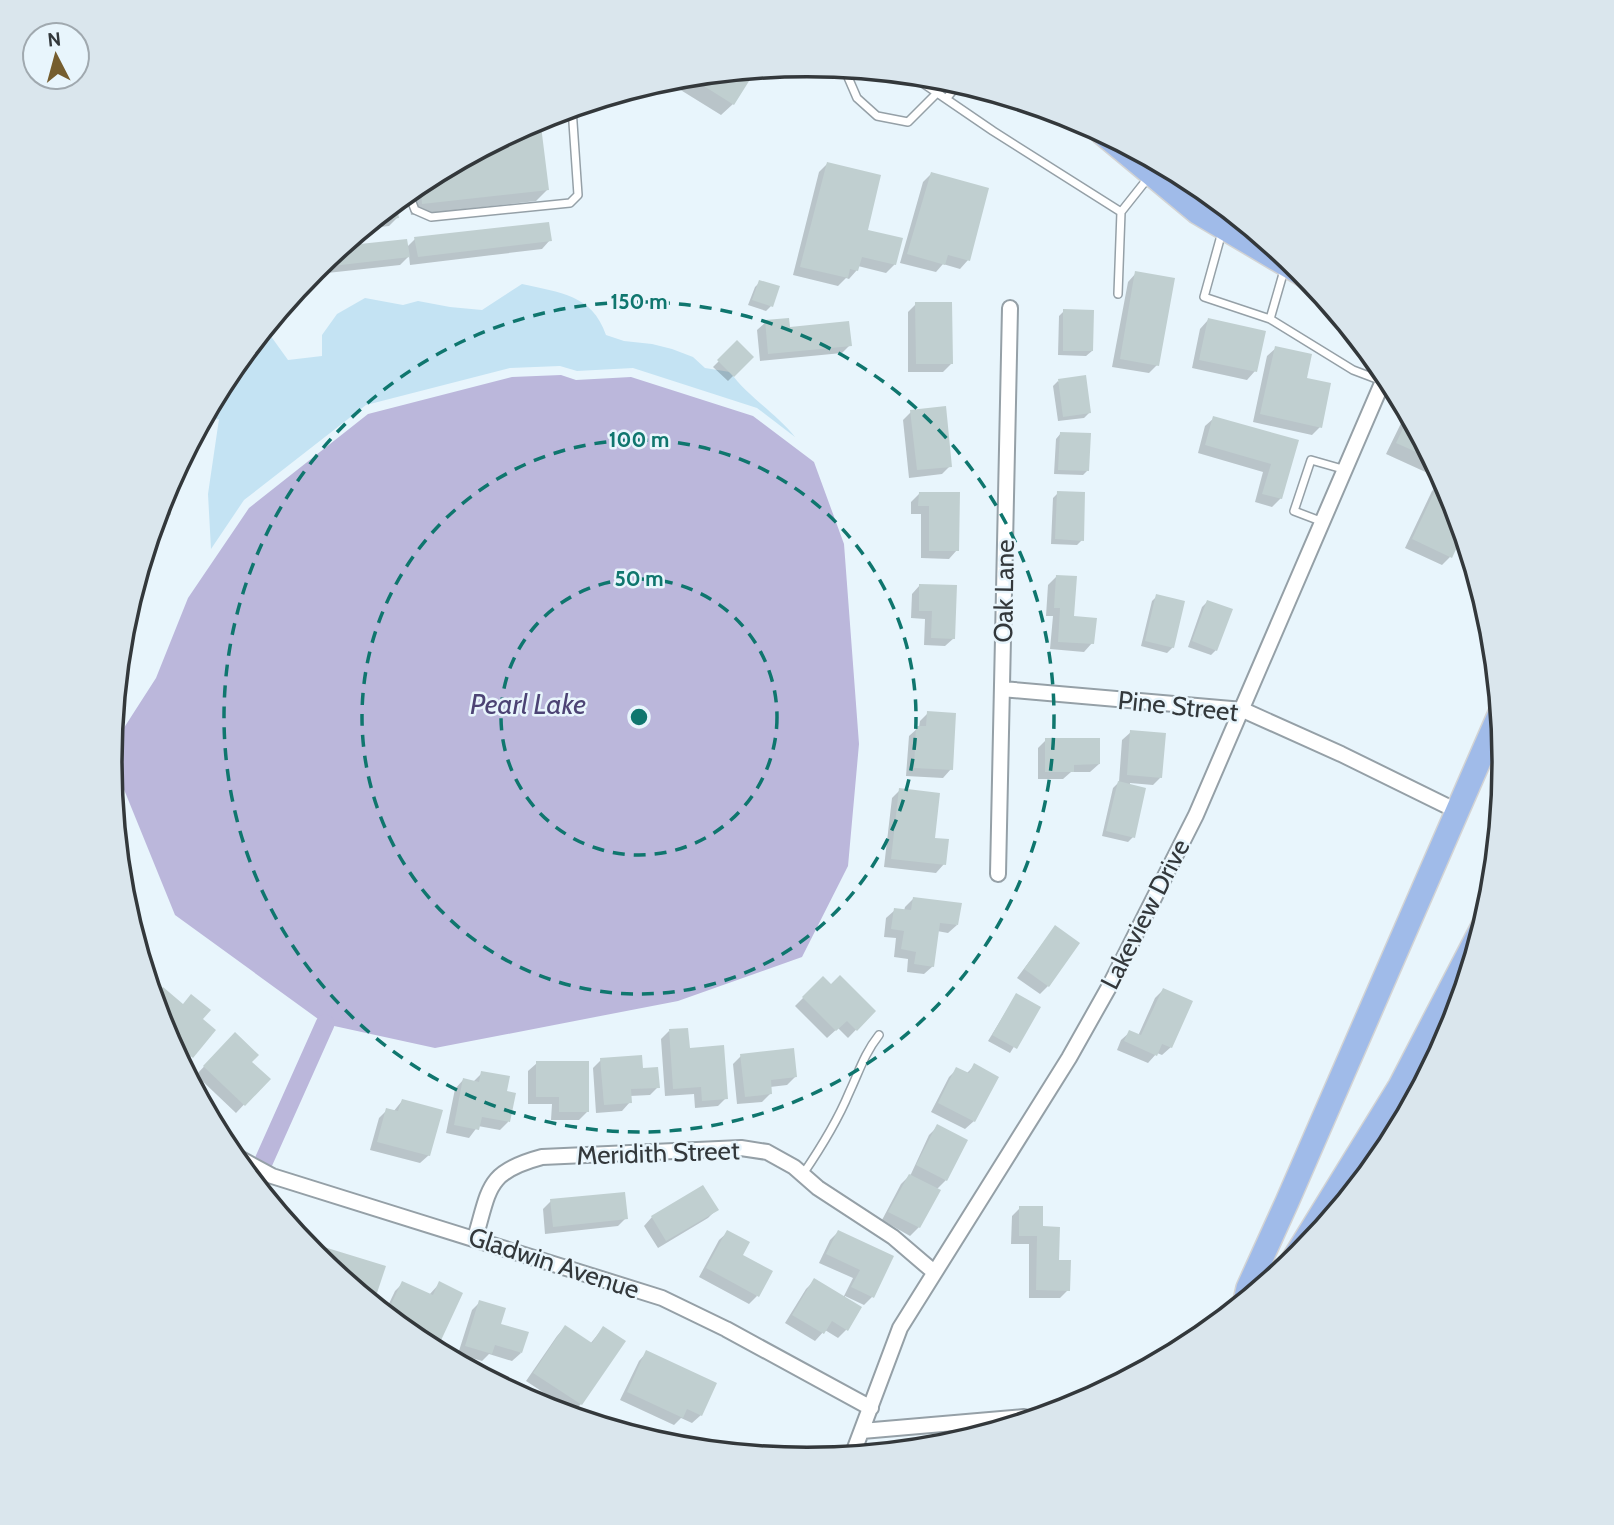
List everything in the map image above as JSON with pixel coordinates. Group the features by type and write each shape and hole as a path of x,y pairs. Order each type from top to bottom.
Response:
{"main road":[{"path":"1137,162 1197,212 1267,255"},
{"path":"1249,1286 1491,734"},
{"path":"1320,1216 1399,1086 1460,970"}],"street":[{"name":"Oak Lane","path":"998,874 1010,308"},
{"name":"Lakeview Drive","path":"856,1447 900,1328 1069,1058 1196,815 1381,388"},
{"name":"Pine Street","path":"1002,689 1243,710 1459,812"},
{"name":"Meridith Street","path":"475,1238 490,1189 501,1174 516,1164 542,1157 741,1148 767,1152 794,1167 818,1188 893,1237 934,1272"},
{"name":"Gladwin Avenue","path":"253,1166 272,1176 662,1298 726,1329 870,1408"},
{"path":"862,1431 1001,1420"}],"lane":[{"path":"848,78 857,98 877,116 908,122 937,93"},
{"path":"930,88 1121,212"},
{"path":"946,99 951,92"},
{"path":"412,203 415,210 431,217 570,203 578,195 573,118"},
{"path":"1118,294 1121,212 1151,174"},
{"path":"1223,228 1204,297 1270,319 1353,370 1372,375"},
{"path":"1270,319 1285,271"},
{"path":"1323,522 1294,511 1311,460 1346,470"},
{"path":"803,1175 822,1147 849,1095 866,1053 879,1035"}],"shaded area":[{"path":"522,284 573,297 592,311 606,335 624,341 672,349 693,357 705,368 730,372 795,437 757,408 633,368 577,371 560,366 510,368 366,405 244,500 211,549 208,494 219,419 213,420 271,336 288,360 322,356 322,335 337,314 365,298 403,305 418,301 482,310"}],"water":[{"name":"Pearl Lake","path":"561,375 576,380 631,377 753,416 814,462 844,544 859,744 848,866 802,957 678,1001 435,1048 325,1024 175,915 123,786 123,730 156,678 188,598 249,508 368,414 512,377"}],"building":[{"path":"750,79 734,105 703,85"},
{"path":"542,131 549,190 422,204 421,196 464,169"},
{"path":"827,162 881,175 868,230 903,238 896,265 862,257 858,271 850,269 848,278 800,267"},
{"path":"931,172 989,188 970,261 948,255 945,265 907,254"},
{"path":"549,222 552,241 418,257 414,237"},
{"path":"407,239 410,257 335,266 359,244"},
{"path":"1135,271 1175,278 1159,366 1120,359"},
{"path":"759,280 780,286 773,307 752,300"},
{"path":"915,302 952,302 953,364 916,364"},
{"path":"1063,309 1094,310 1093,351 1063,351"},
{"path":"789,318 790,327 849,321 852,346 768,354 765,320"},
{"path":"1208,318 1266,331 1257,372 1199,360"},
{"path":"737,340 754,357 734,377 717,360"},
{"path":"1275,346 1312,354 1307,378 1331,383 1322,428 1260,414"},
{"path":"1086,375 1091,413 1063,417 1058,379"},
{"path":"946,406 952,467 917,470 910,410"},
{"path":"1213,416 1299,440 1282,499 1262,494 1271,464 1205,445"},
{"path":"1404,426 1419,453 1396,443"},
{"path":"1060,432 1091,433 1089,471 1058,470"},
{"path":"1435,490 1457,546 1452,558 1412,539"},
{"path":"1057,491 1085,492 1084,541 1055,539"},
{"path":"919,492 960,492 959,551 929,551 929,506 918,506"},
{"path":"1056,575 1077,576 1074,616 1097,618 1094,644 1058,642 1060,608 1054,608"},
{"path":"919,584 957,585 955,639 931,638 932,611 919,611"},
{"path":"1156,594 1185,601 1174,648 1145,641"},
{"path":"1207,600 1233,609 1217,651 1192,641"},
{"path":"927,711 956,713 953,770 914,768 916,726 926,726"},
{"path":"1130,730 1166,733 1162,778 1127,775"},
{"path":"1045,738 1100,738 1100,764 1074,765 1074,772 1045,772"},
{"path":"1118,781 1146,788 1135,838 1106,831"},
{"path":"899,788 940,793 935,838 949,839 946,865 891,859"},
{"path":"913,897 962,903 958,925 940,923 934,967 914,964 916,952 901,949 904,931 891,929 894,908 911,910"},
{"path":"1055,925 1080,943 1049,987 1024,969"},
{"path":"840,975 876,1011 857,1031 847,1021 836,1031 802,997 823,976 831,984"},
{"path":"163,987 183,1004 191,994 211,1010 203,1019 216,1030 193,1058 186,1052 161,990"},
{"path":"1163,988 1193,1001 1172,1048 1162,1044 1157,1056 1124,1041 1129,1030 1141,1035"},
{"path":"1016,993 1041,1007 1017,1049 992,1035"},
{"path":"688,1028 690,1048 724,1045 728,1099 702,1101 701,1087 673,1089 669,1029"},
{"path":"235,1032 259,1055 252,1062 271,1079 245,1106 203,1066"},
{"path":"794,1048 797,1077 771,1080 772,1094 745,1097 740,1054"},
{"path":"642,1055 643,1068 658,1067 660,1088 631,1089 632,1103 604,1105 600,1058"},
{"path":"536,1061 589,1061 589,1112 559,1112 559,1097 536,1097"},
{"path":"974,1063 999,1077 975,1122 938,1103 956,1067 969,1073"},
{"path":"481,1071 510,1076 507,1091 516,1093 510,1122 482,1117 479,1130 454,1125 463,1078 479,1082"},
{"path":"402,1099 443,1110 430,1156 377,1142 386,1108 398,1111"},
{"path":"937,1124 968,1140 947,1181 916,1165"},
{"path":"909,1174 941,1190 920,1228 888,1212"},
{"path":"703,1185 719,1210 666,1241 651,1216"},
{"path":"625,1192 628,1219 553,1227 550,1199"},
{"path":"1019,1206 1043,1206 1043,1226 1060,1227 1059,1260 1071,1260 1070,1291 1036,1290 1037,1236 1019,1236"},
{"path":"727,1230 750,1242 743,1255 773,1271 759,1297 706,1268"},
{"path":"838,1230 894,1256 874,1298 851,1287 860,1270 826,1254"},
{"path":"324,1248 386,1266 376,1295 355,1278"},
{"path":"814,1278 862,1307 848,1331 832,1321 824,1334 792,1315"},
{"path":"402,1281 433,1295 439,1281 463,1293 441,1341 390,1306"},
{"path":"479,1300 506,1308 501,1324 529,1332 522,1353 495,1345 492,1354 465,1346"},
{"path":"565,1325 592,1343 603,1326 626,1341 582,1405 533,1373"},
{"path":"646,1350 717,1383 702,1416 687,1409 683,1418 627,1392"}],"waterway":[{"path":"258,1173 325,1024"}]}
